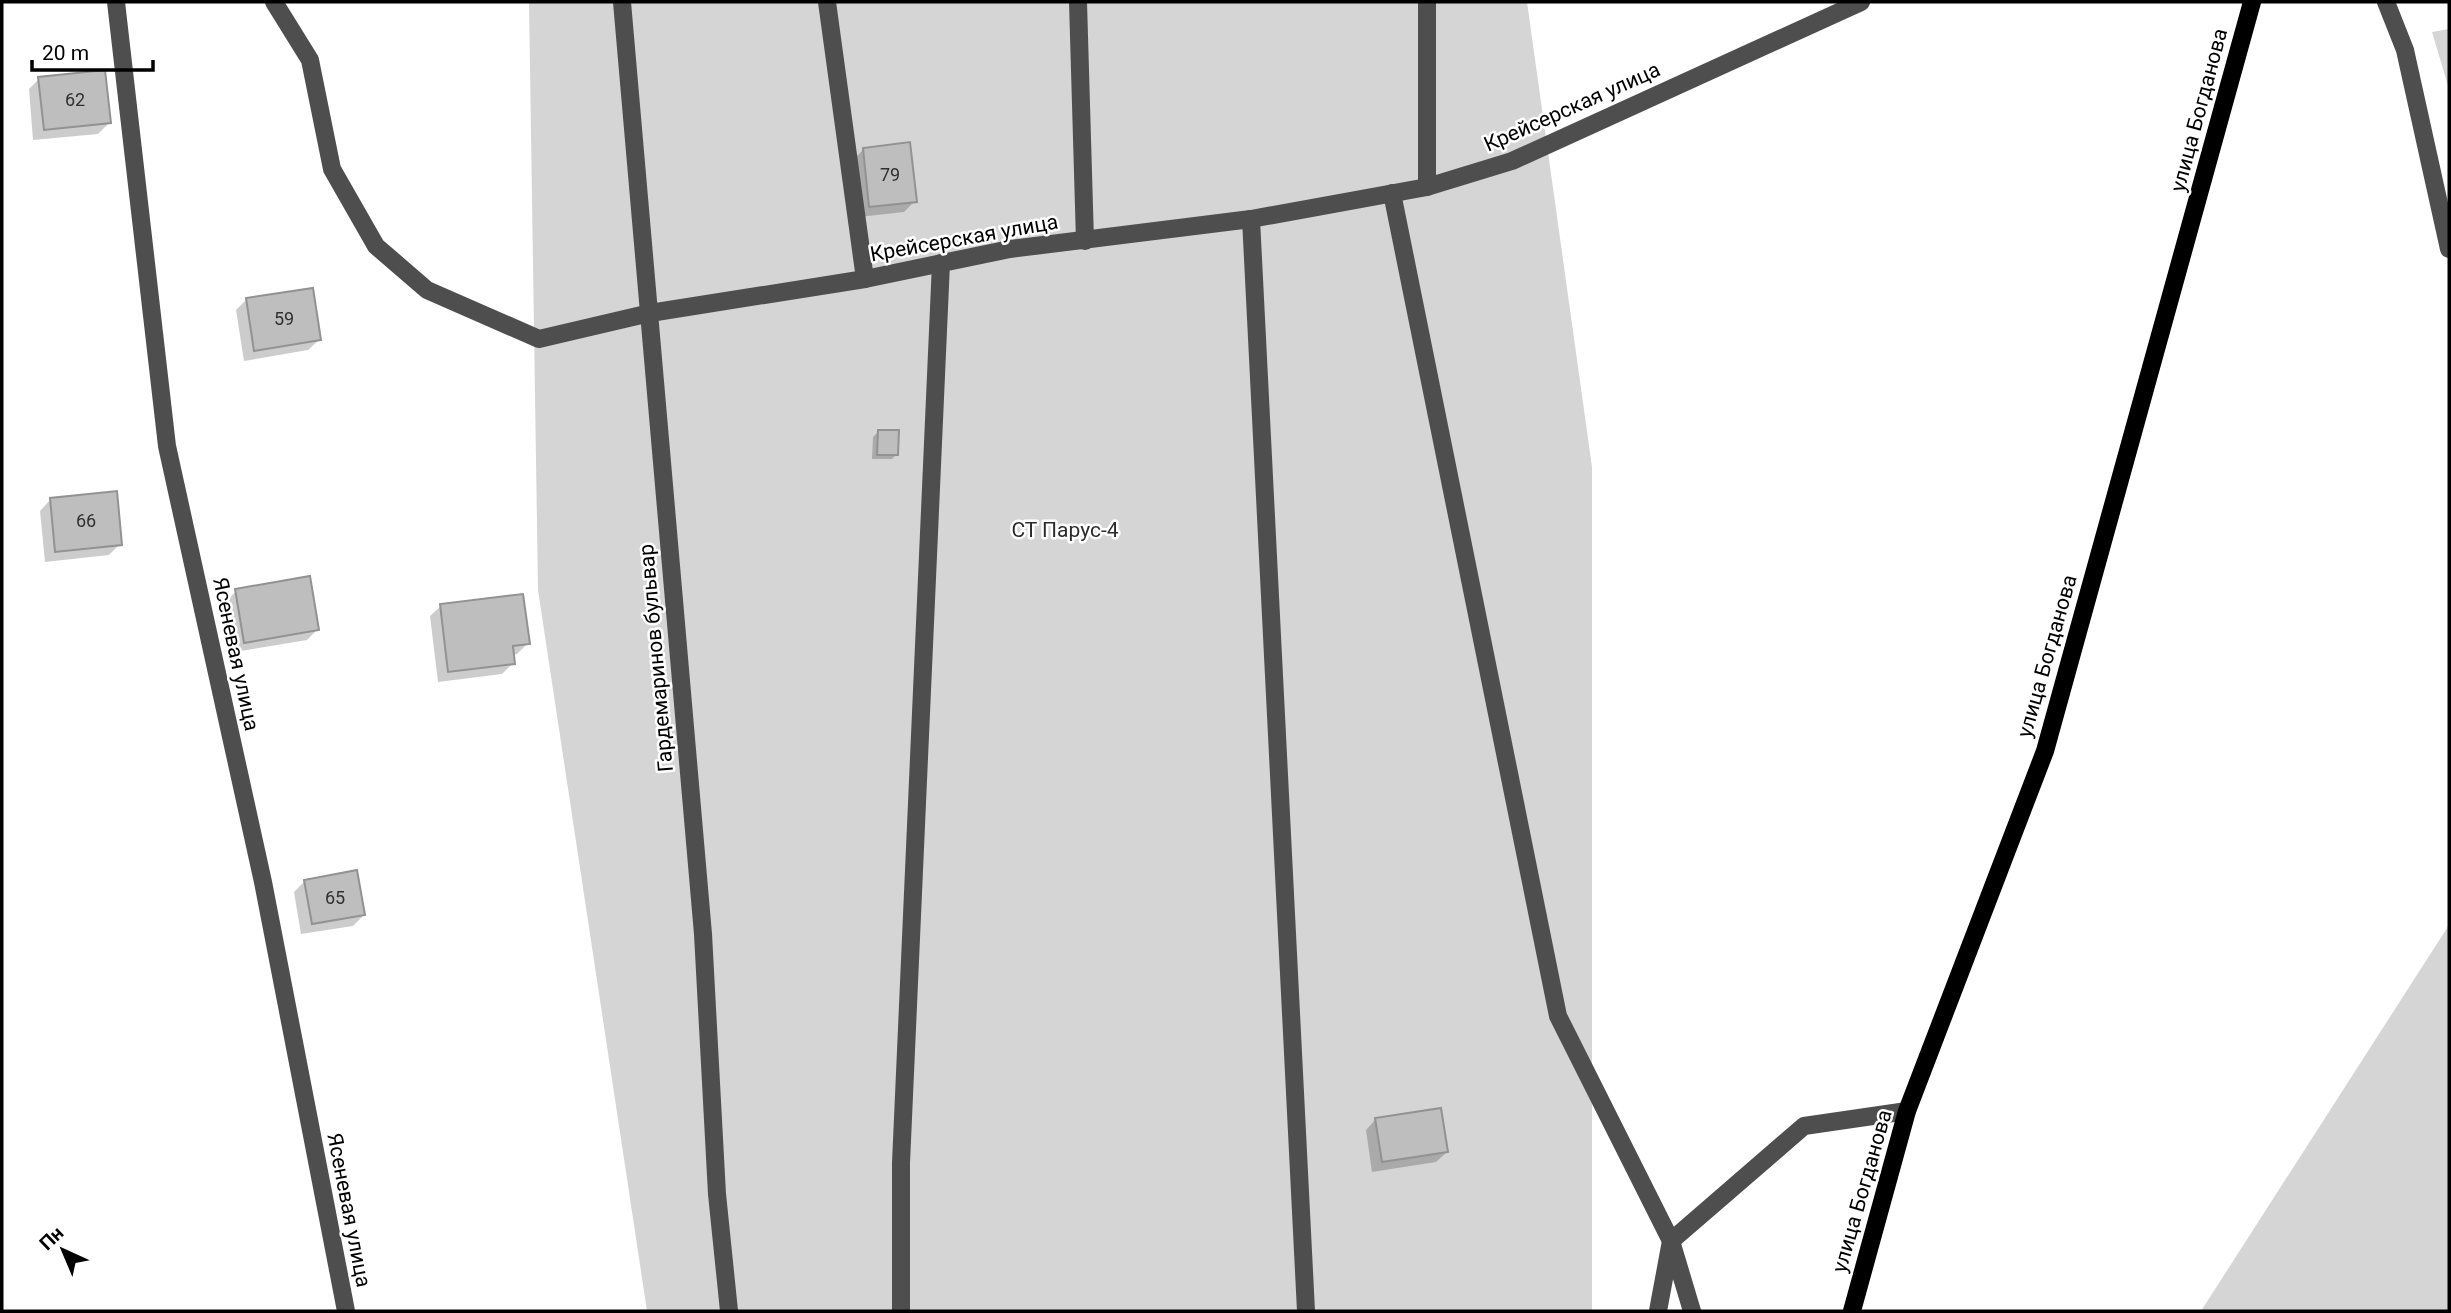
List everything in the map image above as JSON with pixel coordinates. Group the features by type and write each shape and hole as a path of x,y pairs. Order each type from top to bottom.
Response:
{"main road":[{"name":"улица Богданова","path":"1852,1311 1908,1111 2045,751 2252,2"}],"street":[{"name":"Ясеневая улица","path":"116,2 167,446 263,882 345,1311"},
{"name":"Крейсерская улица","path":"274,2 310,60 332,169 376,246 427,290 539,339 650,313 865,279 1010,249 1251,219 1427,187 1512,161 1861,2"},
{"name":"Гардемаринов бульвар","path":"622,2 704,934 717,1194 729,1311"},
{"path":"827,2 865,279"},
{"path":"1077,2 1085,241"},
{"path":"1427,2 1427,187"},
{"path":"2386,2 2405,50 2449,249"},
{"path":"1392,193 1558,1016 1671,1241 1692,1311"},
{"path":"1251,219 1306,1311"},
{"path":"901,1311 901,1163 941,263"},
{"path":"1658,1311 1671,1241 1804,1126 1908,1111"}],"green space":[{"name":"СТ Парус-4","path":"529,2 1527,2 1592,467 1592,1311 647,1311 538,590"},
{"path":"2449,29 2449,89 2432,32"},
{"path":"2449,925 2449,1311 2201,1311"}],"building":[{"path":"105,70 111,123 44,130 38,77"},
{"path":"910,142 917,202 869,207 863,148"},
{"path":"313,288 321,340 254,351 246,298"},
{"path":"878,430 899,430 898,455 877,455"},
{"path":"117,491 122,545 55,552 50,498"},
{"path":"310,576 319,630 244,643 235,589"},
{"path":"523,594 530,644 513,646 515,664 448,672 440,604"},
{"path":"357,870 365,915 312,924 304,880"},
{"path":"1441,1108 1448,1152 1382,1162 1375,1118"}]}
